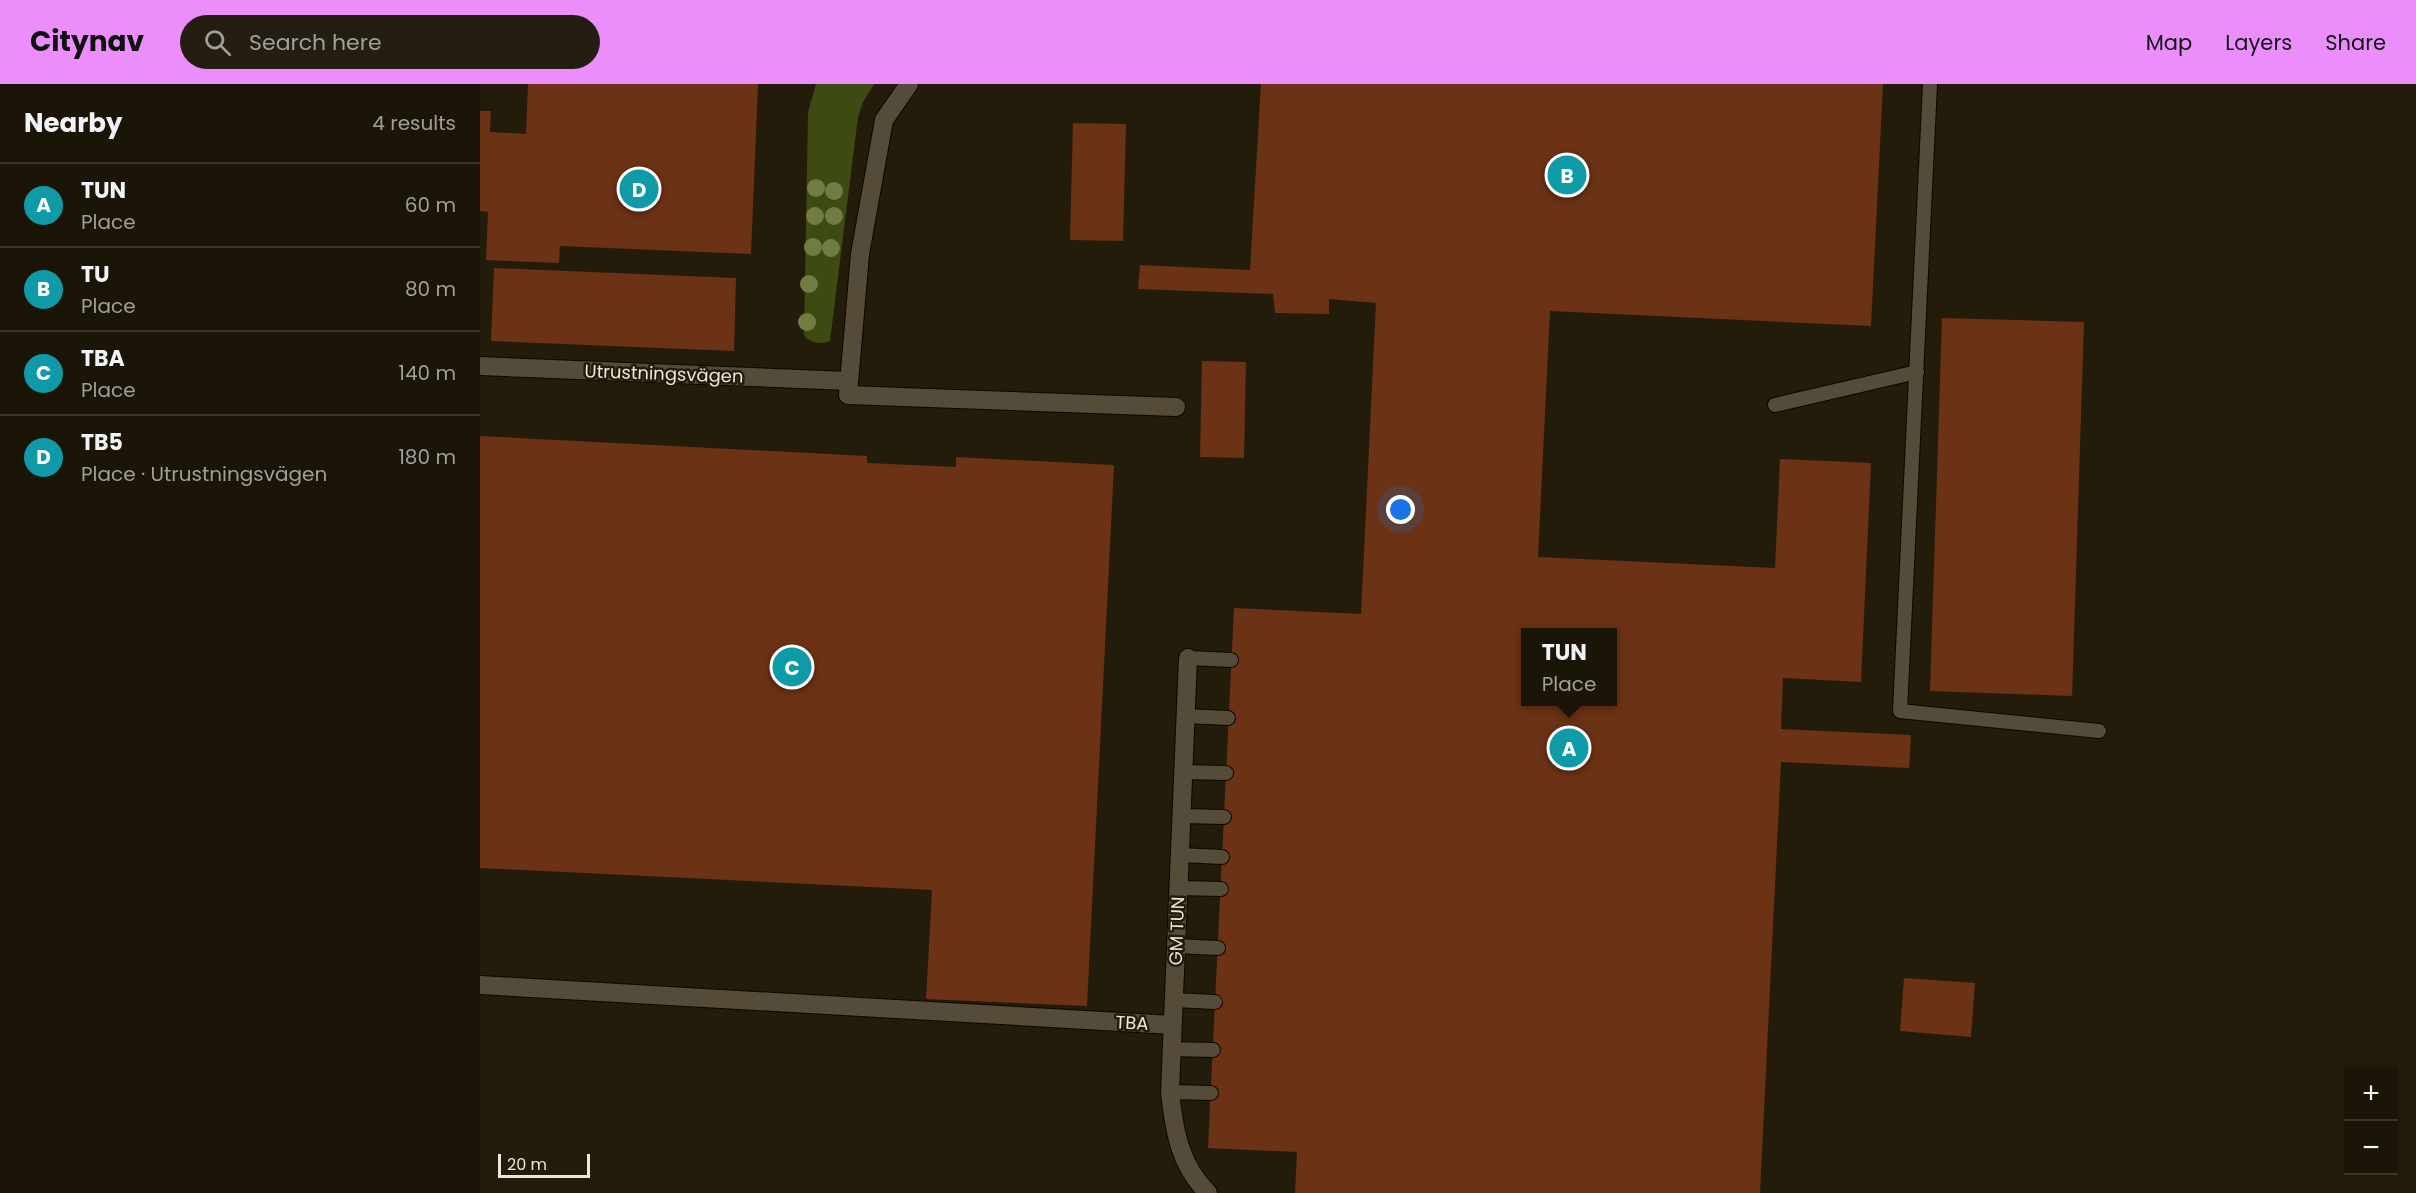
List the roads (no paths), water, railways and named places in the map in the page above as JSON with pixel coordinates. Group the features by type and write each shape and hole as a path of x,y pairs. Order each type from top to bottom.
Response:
{"street":[{"path":"848,388 860,255 884,120 909,84"},
{"name":"Utrustningsvägen","path":"480,366 1176,407"},
{"name":"GM TUN","path":"1188,658 1170,1092 1180,1150 1196,1181 1208,1193"},
{"name":"TBA","path":"480,986 1172,1025"}],"lane":[{"path":"1930,84 1900,711 2099,731"},
{"path":"1774,405 1917,372"},
{"path":"1188,658 1231,660"},
{"path":"1186,716 1228,718"},
{"path":"1184,772 1226,773"},
{"path":"1182,816 1224,817"},
{"path":"1180,855 1222,857"},
{"path":"1179,888 1221,889"},
{"path":"1176,946 1218,948"},
{"path":"1174,1000 1215,1002"},
{"path":"1172,1049 1213,1050"},
{"path":"1170,1092 1211,1093"}],"place":[{"name":"TU","path":"1567,175"},
{"name":"TB5","path":"639,189"},
{"name":"TBA","path":"792,667"},
{"name":"TUN","path":"1569,748"}]}
